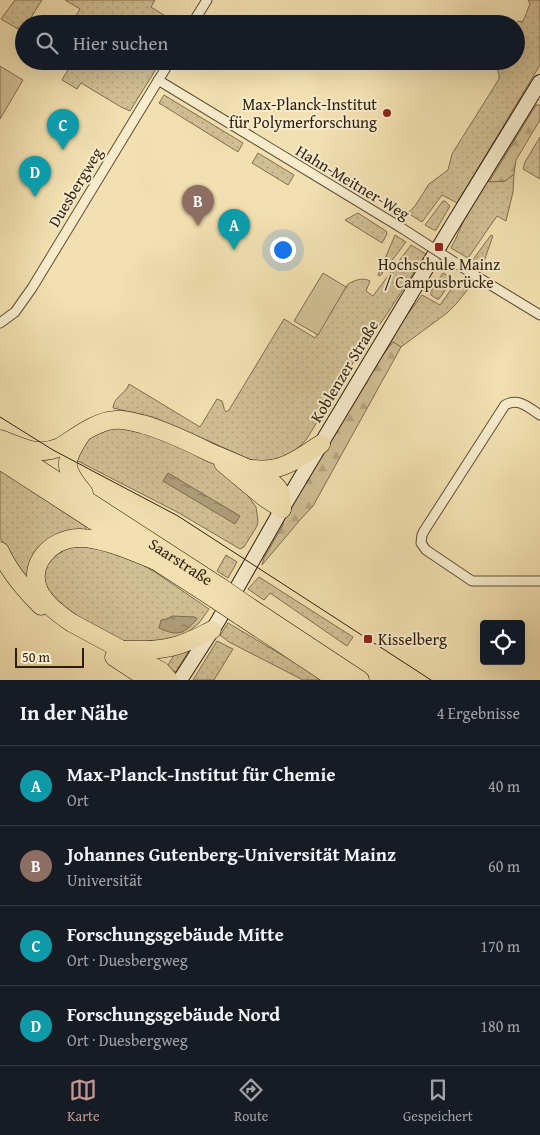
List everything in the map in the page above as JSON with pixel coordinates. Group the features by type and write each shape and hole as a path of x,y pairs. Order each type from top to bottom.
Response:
{"highway":[{"path":"0,439 32,451 42,452 54,450 100,424 112,420 121,420 164,431 248,469 276,485 281,494 282,509"},
{"path":"81,435 70,454 68,467 72,479 92,504"},
{"name":"Saarstraße","path":"0,444 92,504 337,680"},
{"path":"248,469 269,470 279,468 321,444"},
{"path":"209,452 265,498 282,509"},
{"name":"Saarstraße","path":"0,460 159,562 218,594"},
{"path":"159,562 95,540 75,538 58,543 44,554 37,567 37,584 44,600 72,623 161,671 169,680"},
{"path":"0,551 16,578 47,612 149,680"},
{"name":"Saarstraße","path":"242,610 360,680"},
{"path":"123,650 174,647 212,630"}],"main road":[{"name":"Koblenzer Straße","path":"180,680 212,630 452,225 540,82"}],"street":[{"path":"197,15 206,0"},
{"name":"Duesbergweg","path":"0,323 15,312 30,291 164,70"},
{"name":"Hahn-Meitner-Weg","path":"158,80 400,227 540,315"},
{"path":"540,415 517,402 505,405 422,535 421,543 430,554 472,581 540,581"}],"green space":[{"path":"15,0 42,0 33,15 15,15 15,27 1,19"},
{"path":"65,0 155,0 151,7 164,15 76,15 80,9"},
{"path":"528,0 540,0 540,65 457,203 442,195 422,222 406,212 409,212 415,206 429,184 448,170 452,154 499,79 497,70 525,70 525,18 530,4"},
{"path":"0,66 23,80 0,119"},
{"path":"68,70 155,70 130,111 81,83 77,89 62,80"},
{"path":"164,95 243,143 238,152 159,103"},
{"path":"536,105 540,105 540,120 516,160 514,174 505,181 489,182"},
{"path":"540,137 540,179 523,169 525,162"},
{"path":"258,153 294,175 288,185 252,163"},
{"path":"514,174 513,192 506,221 497,216 468,258 451,248 469,209 486,181 505,181"},
{"path":"443,201 450,206 436,230 434,230 425,225"},
{"path":"358,213 386,231 387,234 382,243 345,220"},
{"path":"395,235 406,242 380,276 378,275"},
{"path":"491,235 493,236 482,267 472,261"},
{"path":"411,245 426,254 361,350 306,440 289,457 261,462 251,460 153,417 113,408 129,384 200,427 217,399 222,401 226,412 229,410 284,319 315,338 348,284 365,279 370,281 366,291 373,296"},
{"path":"323,273 346,287 318,335 294,321"},
{"path":"443,273 453,279 439,299 437,299 430,293"},
{"path":"457,281 468,289 457,303 447,313 401,347 393,342 377,362 391,336 422,295 440,305"},
{"path":"393,342 401,347 313,506 262,565 283,525 283,521 377,362"},
{"path":"129,427 200,454 224,470 247,494 256,507 258,521 244,547 240,549 179,513 72,458 86,439 107,428"},
{"path":"0,470 85,526 88,532 63,533 31,586 0,537"},
{"path":"82,542 130,558 155,572 209,609 199,623 176,639 134,643 95,631 44,592 45,559 50,552"},
{"path":"226,555 237,562 228,578 217,571"},
{"path":"259,577 353,637 347,646 270,593 264,600 248,589"},
{"path":"228,623 321,680 303,680 229,642 220,635"},
{"path":"217,641 233,649 214,680 193,680"},
{"path":"193,644 176,672 166,668 178,649"}],"water":[{"path":"168,473 240,516 235,524 163,481"},
{"path":"172,616 195,617 197,619 180,633 159,628 161,620"}],"tram line":[{"path":"0,417 53,450 178,516 431,680"}],"place":[{"name":"Max-Planck-Institut für Polymerforschung","path":"387,113"},
{"name":"Forschungsgebäude Mitte","path":"63,150"},
{"name":"Forschungsgebäude Nord","path":"35,197"},
{"name":"Johannes Gutenberg-Universität Mainz","path":"198,226"},
{"name":"Hochschule Mainz / Campusbrücke","path":"439,247"},
{"name":"Max-Planck-Institut für Chemie","path":"234,250"},
{"name":"Kisselberg","path":"368,639"}]}
